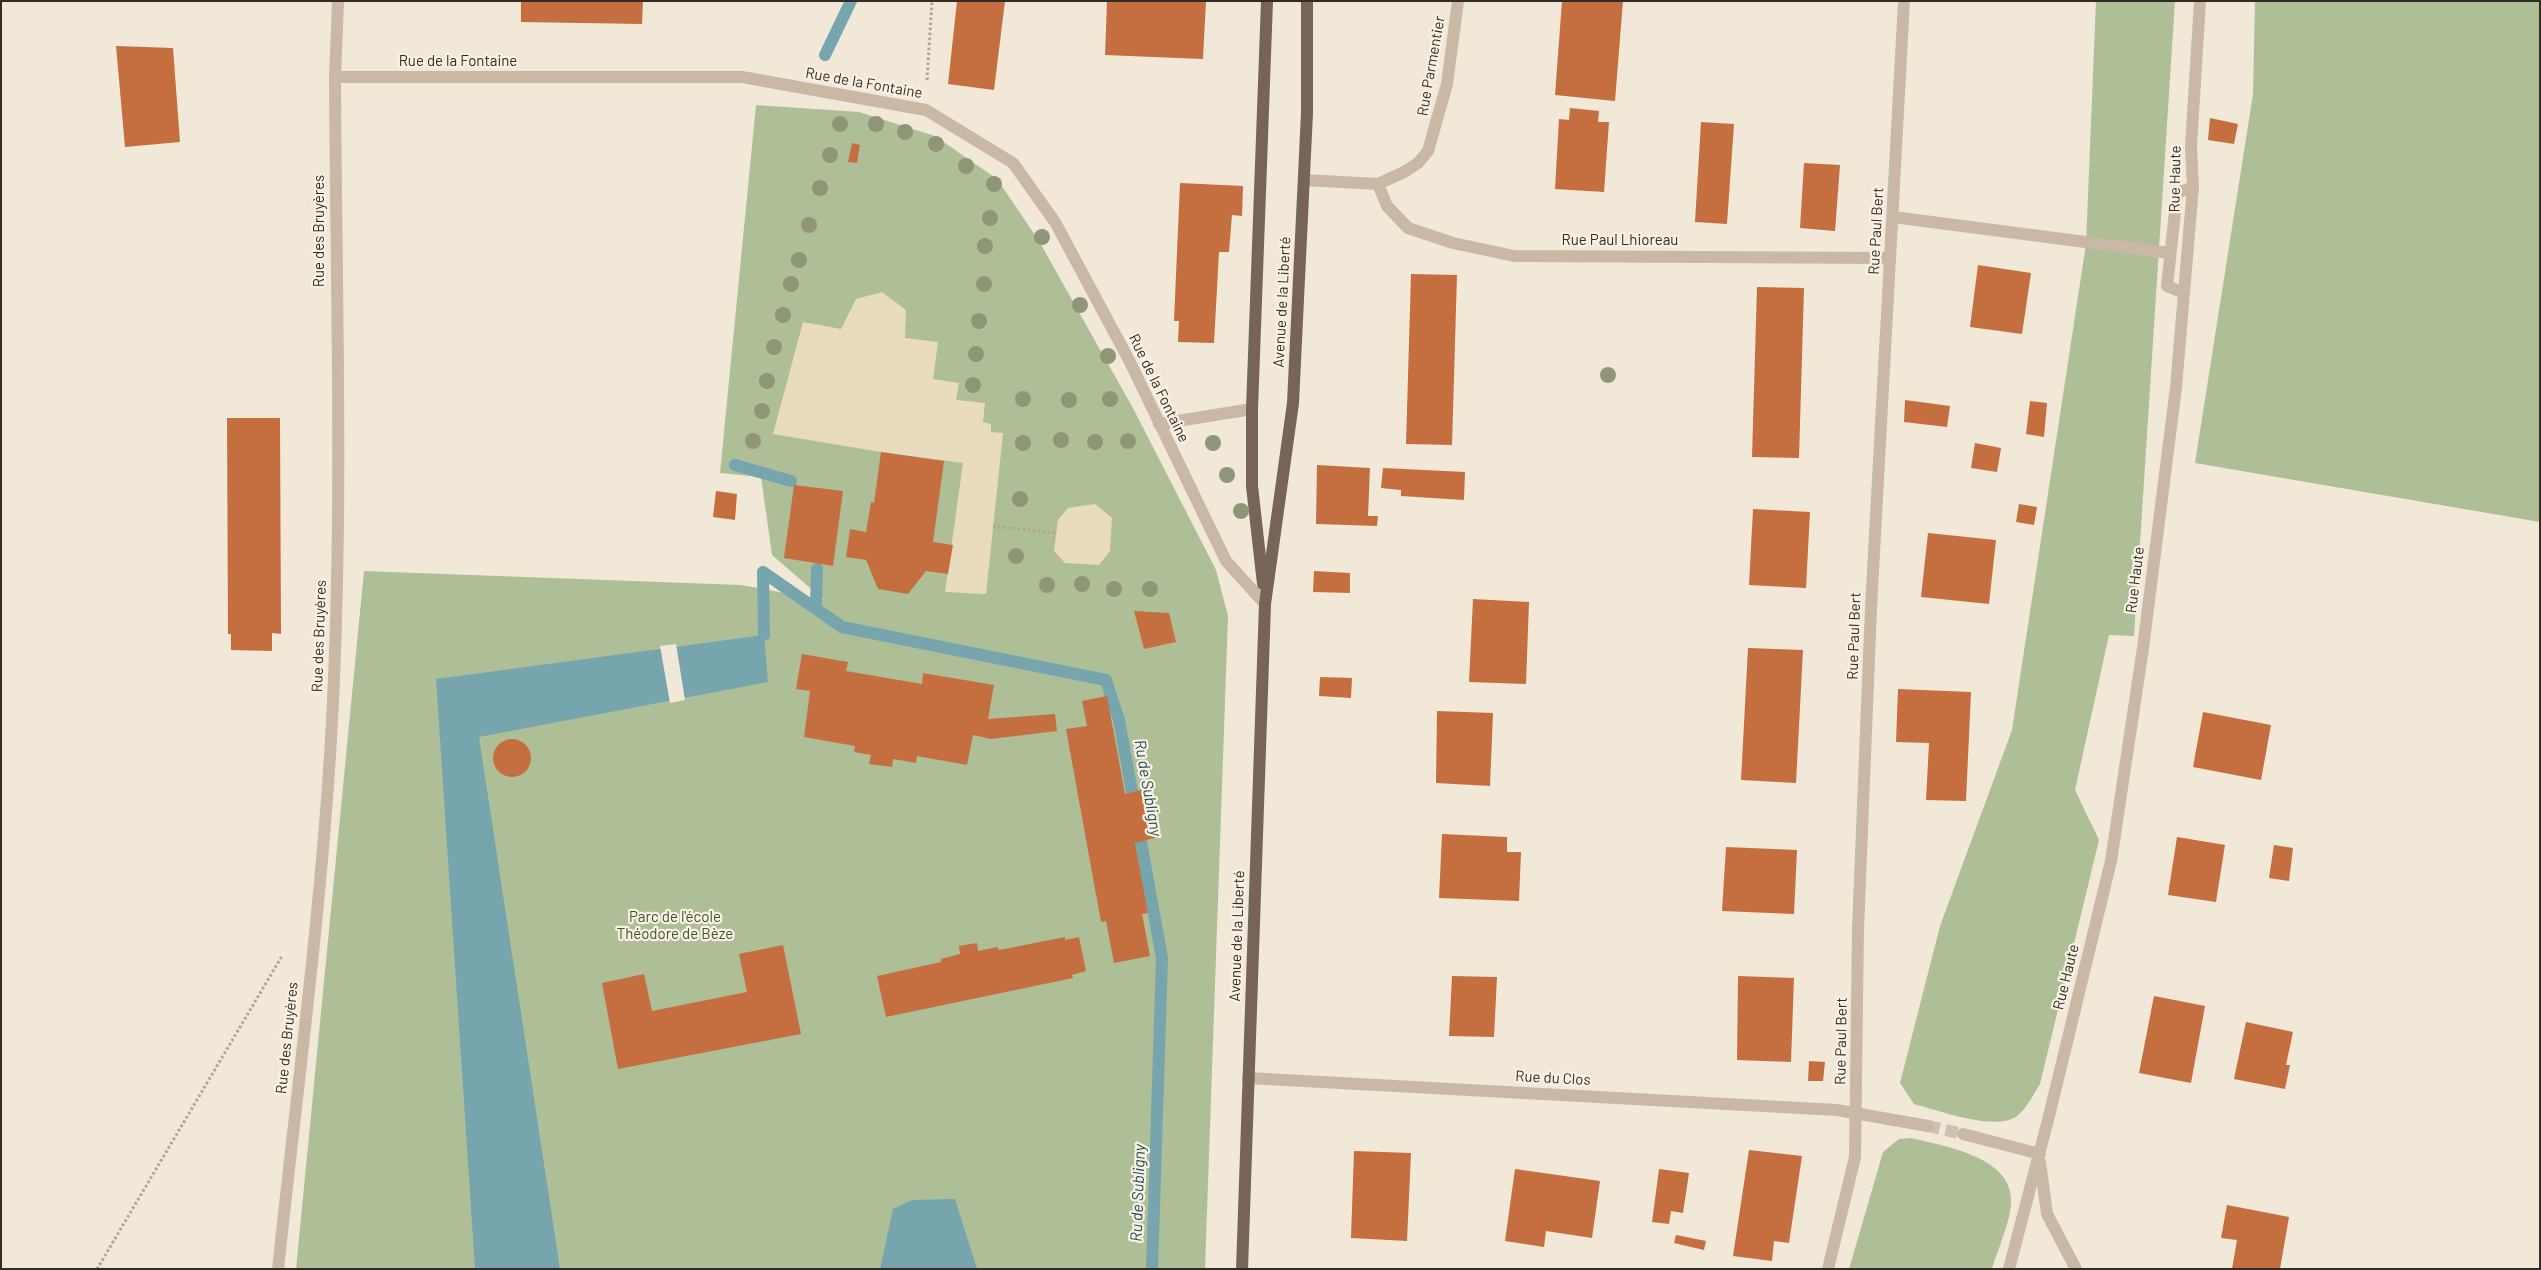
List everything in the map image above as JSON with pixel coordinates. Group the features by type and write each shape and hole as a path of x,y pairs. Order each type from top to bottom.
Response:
{"main road":[{"name":"Avenue de la Liberté","path":"1265,604 1252,486 1252,409 1267,1"},
{"name":"Avenue de la Liberté","path":"1242,1269 1265,604 1293,402 1304,180 1307,1"}],"street":[{"name":"Rue des Bruyères","path":"278,1269 319,893 333,704 337,592 335,77 338,1"},
{"name":"Rue Parmentier","path":"1304,180 1378,184 1418,163 1428,151 1447,84 1458,1"},
{"name":"Rue Paul Bert","path":"1828,1269 1855,1157 1859,919 1871,608 1904,1"},
{"name":"Rue Haute","path":"2009,1269 2040,1154 2111,861 2143,648 2176,387 2193,187 2191,146 2200,1"},
{"name":"Rue de la Fontaine","path":"335,77 742,77 926,110 1013,163 1054,222 1129,360 1158,424 1226,561 1265,604"},
{"name":"Rue Paul Lhioreau","path":"1378,184 1387,206 1408,228 1453,243 1514,256 1890,258"},
{"path":"2184,293 2167,286 2177,193 2193,187"},
{"path":"1893,217 2170,253"},
{"path":"1158,424 1252,409"},
{"name":"Rue du Clos","path":"1248,1078 1856,1113"},
{"path":"1856,1113 1928,1126"},
{"path":"1963,1134 2040,1154 2047,1214 2076,1269"}],"path":[{"path":"926,110 932,1"},
{"path":"993,526 1056,533"},
{"path":"97,1269 284,952"}],"green space":[{"path":"2096,1 2175,1 2134,636 2109,635 2075,790 2099,840 2040,1084 2027,1105 2017,1116 1995,1122 1981,1121 1951,1115 1914,1104 1900,1083 1940,926 2012,730 2086,244"},
{"path":"2255,1 2540,1 2540,522 2195,463 2253,94"},
{"name":"Parc de l'école Théodore de Bèze","path":"756,105 859,112 935,136 997,179 1039,241 1134,410 1216,570 1228,616 1205,1269 296,1269 364,571 741,585 824,600 772,555 761,477 720,473"},
{"path":"1911,1138 1973,1155 1999,1172 2008,1184 2011,1207 1992,1269 1849,1269 1883,1152 1899,1139"}],"shaded area":[{"path":"882,292 906,310 905,338 938,342 933,379 959,383 956,400 985,403 983,422 991,424 991,432 1003,433 986,594 945,592 963,463 773,434 803,322 841,329 856,299"},
{"path":"1095,504 1112,518 1110,551 1099,565 1065,563 1054,551 1058,520 1068,508"}],"water":[{"path":"764,635 768,682 479,737 560,1269 475,1269 436,679"},
{"path":"955,1199 977,1269 880,1269 893,1209 912,1200"}],"pier":[{"path":"676,644 685,700 670,703 660,646"}],"building":[{"path":"521,1 643,1 642,24 521,22"},
{"path":"957,1 1005,1 994,90 948,84"},
{"path":"1107,1 1206,1 1203,59 1105,55"},
{"path":"1562,1 1623,1 1615,101 1555,95"},
{"path":"116,46 173,48 180,142 125,147"},
{"path":"1570,108 1599,111 1598,122 1609,122 1604,192 1555,189 1559,119 1569,120"},
{"path":"2210,118 2238,124 2234,144 2208,140"},
{"path":"1701,122 1734,124 1727,224 1695,222"},
{"path":"852,143 860,145 857,163 848,162"},
{"path":"1804,163 1840,165 1835,231 1800,228"},
{"path":"1180,183 1243,186 1242,216 1232,215 1229,252 1219,252 1214,343 1178,342 1179,321 1174,321"},
{"path":"1978,265 2031,273 2022,334 1970,327"},
{"path":"1411,274 1457,275 1452,445 1406,444"},
{"path":"1757,287 1804,288 1799,458 1752,457"},
{"path":"1905,400 1950,406 1947,427 1904,422"},
{"path":"2030,401 2047,403 2044,437 2026,434"},
{"path":"227,418 280,418 281,634 272,633 272,651 231,650 231,634 228,634"},
{"path":"1975,443 2001,448 1997,472 1971,468"},
{"path":"881,452 944,461 933,542 953,545 948,574 926,571 908,594 878,589 866,560 846,557 850,529 866,532 871,502 874,503"},
{"path":"1317,465 1370,468 1368,516 1378,516 1377,526 1316,524"},
{"path":"1383,468 1465,472 1464,500 1401,496 1401,490 1381,488"},
{"path":"794,485 843,491 833,566 784,558"},
{"path":"716,491 737,494 735,520 713,517"},
{"path":"2019,504 2037,507 2034,525 2016,522"},
{"path":"1753,509 1810,512 1806,588 1749,585"},
{"path":"1928,533 1996,540 1989,604 1921,597"},
{"path":"1314,571 1350,573 1350,593 1313,592"},
{"path":"1473,599 1529,602 1526,684 1469,682"},
{"path":"1134,611 1169,613 1176,642 1144,649"},
{"path":"1748,648 1803,650 1796,783 1741,780"},
{"path":"802,654 848,662 846,671 922,684 923,673 994,685 988,719 1055,714 1057,731 991,739 973,735 967,765 917,756 916,763 893,759 892,767 869,764 871,755 854,752 855,746 804,737 810,691 796,689"},
{"path":"1320,677 1352,678 1351,698 1319,696"},
{"path":"1898,689 1971,692 1966,801 1926,800 1929,743 1896,742"},
{"path":"1107,696 1125,794 1145,789 1155,838 1135,843 1148,913 1142,914 1150,956 1114,963 1106,921 1101,922 1066,729 1087,726 1082,701"},
{"path":"1437,711 1493,713 1490,786 1436,783"},
{"path":"2203,712 2271,725 2261,780 2193,767"},
{"path":"512,739 525,745 531,758 525,771 512,777 499,771 493,758 499,745"},
{"path":"1442,834 1507,837 1507,852 1521,852 1519,901 1439,898"},
{"path":"2177,837 2225,845 2216,902 2168,895"},
{"path":"2274,845 2293,848 2289,881 2269,878"},
{"path":"1726,847 1797,850 1794,914 1722,911"},
{"path":"1065,937 1065,940 1079,937 1086,971 1072,975 1073,978 886,1017 877,976 941,962 941,959 960,954 959,946 977,943 978,951 997,947 999,950"},
{"path":"783,945 801,1034 618,1069 602,983 644,974 652,1011 747,992 739,954"},
{"path":"1452,976 1497,977 1494,1037 1449,1036"},
{"path":"1738,976 1794,978 1791,1062 1737,1060"},
{"path":"2154,996 2205,1006 2191,1083 2139,1073"},
{"path":"2246,1022 2293,1032 2286,1065 2290,1065 2285,1089 2234,1079"},
{"path":"1809,1061 1825,1062 1823,1081 1808,1081"},
{"path":"1749,1150 1802,1156 1789,1243 1774,1241 1772,1261 1733,1256"},
{"path":"1354,1151 1411,1153 1407,1241 1351,1238"},
{"path":"1515,1169 1600,1181 1592,1238 1546,1231 1544,1247 1505,1241"},
{"path":"1659,1169 1689,1173 1683,1213 1671,1211 1669,1224 1652,1222"},
{"path":"2227,1205 2289,1217 2280,1269 2232,1269 2237,1240 2221,1238"},
{"path":"1676,1235 1706,1241 1704,1250 1674,1243"}],"waterway":[{"name":"Ru de Subligny","path":"825,55 851,1"},
{"path":"735,465 791,481"},
{"path":"816,609 817,569"},
{"name":"Ru de Subligny","path":"763,572 842,627 1106,680 1119,720 1162,958 1152,1269"},
{"path":"763,572 764,635"}],"tunnel":[{"path":"1928,1126 1963,1134"}]}
